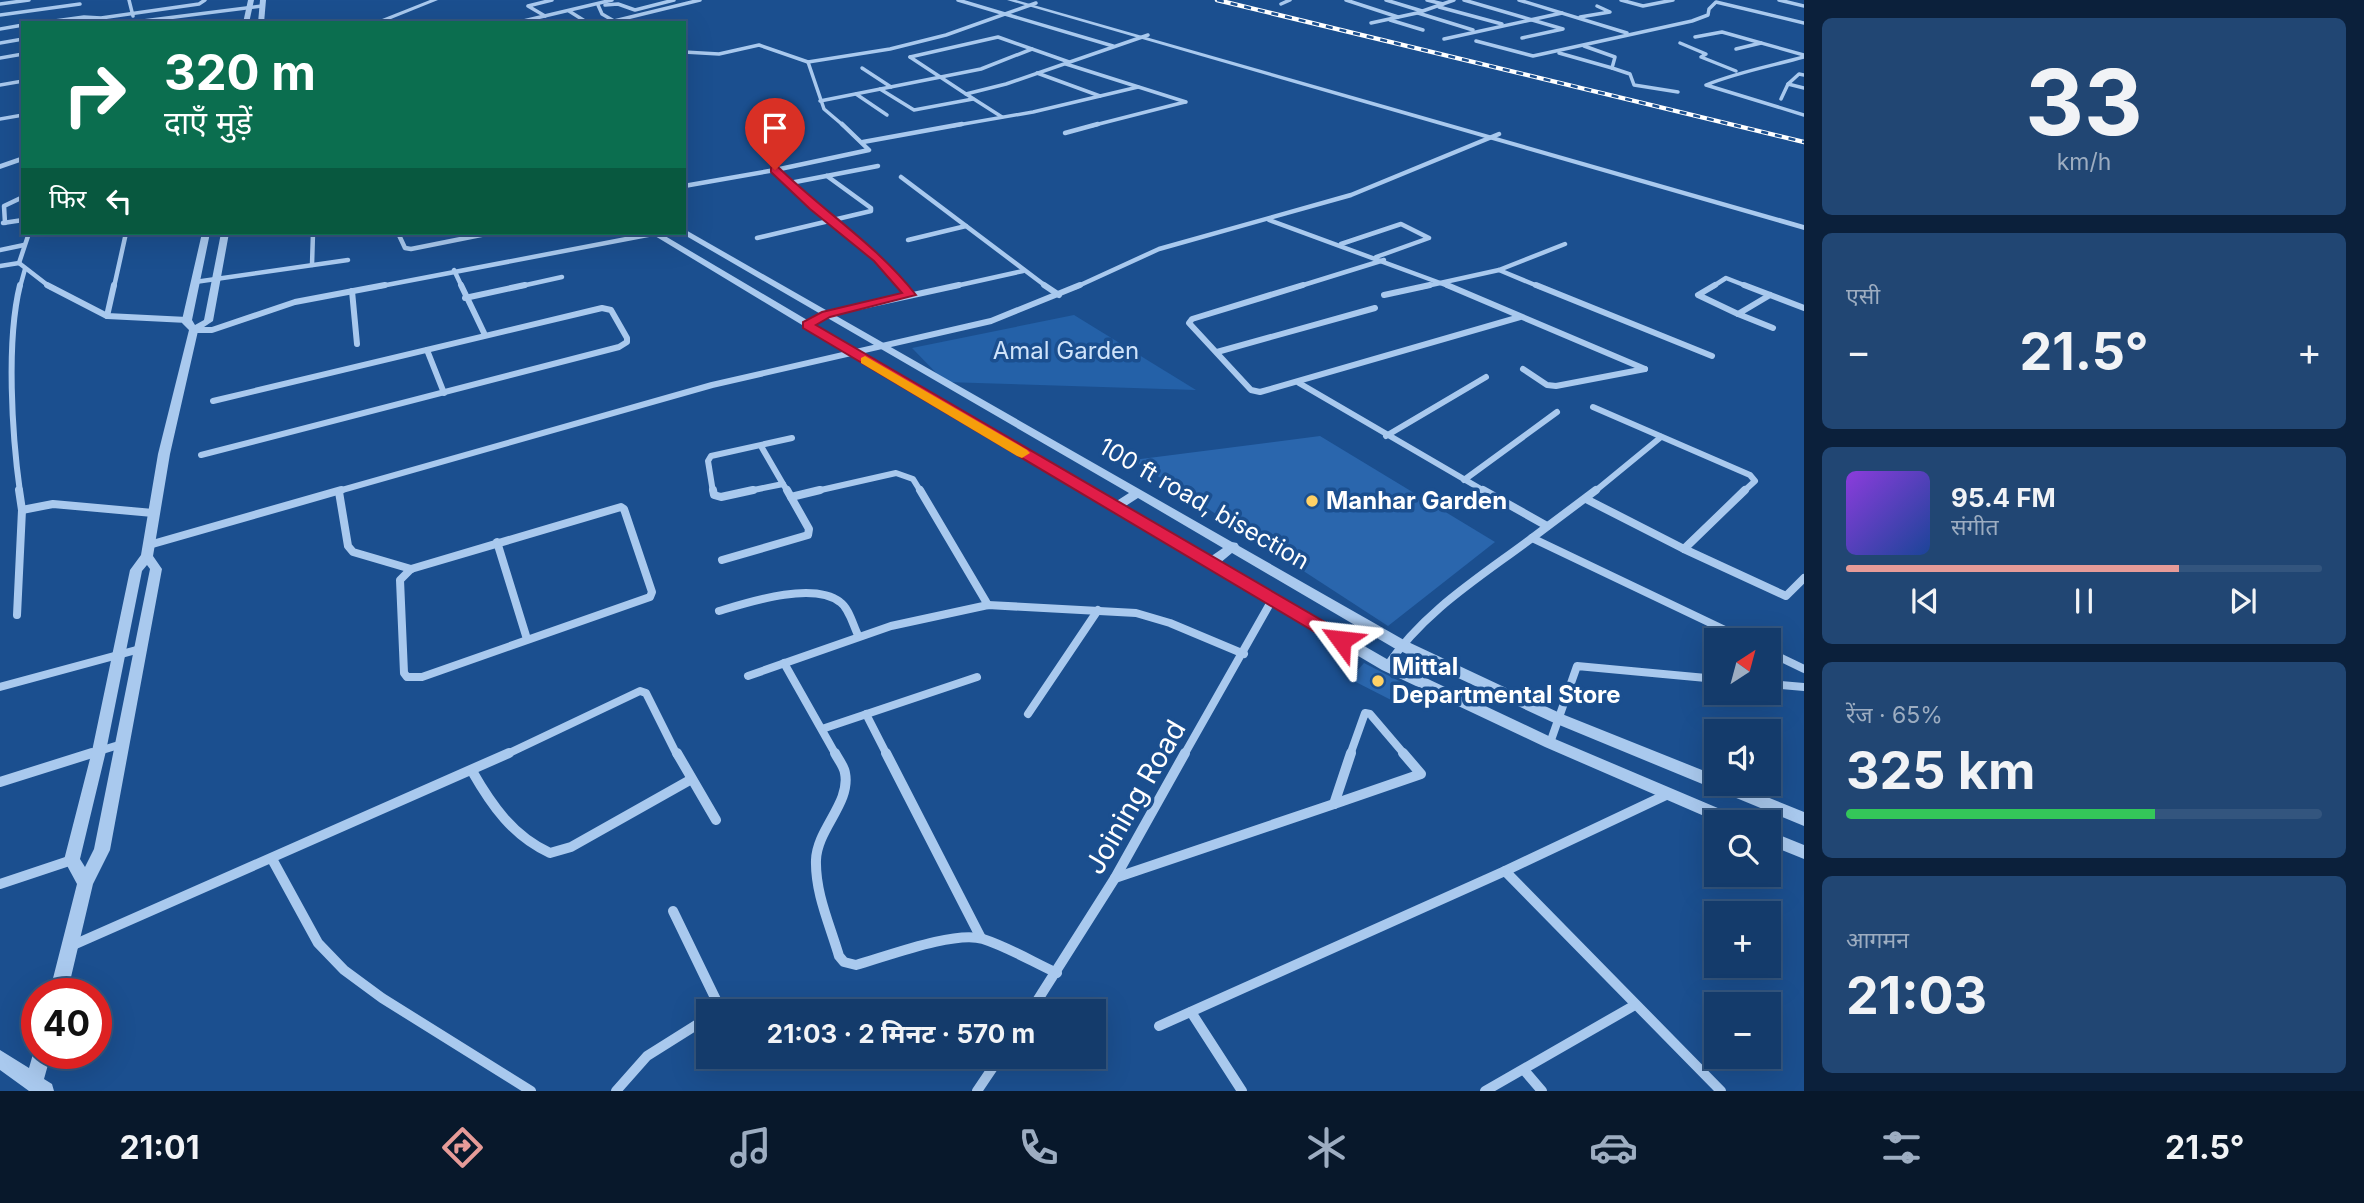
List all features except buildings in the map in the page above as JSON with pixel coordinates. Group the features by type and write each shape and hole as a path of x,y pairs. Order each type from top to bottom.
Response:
{"street":[{"path":"0,3 14,0"},
{"path":"0,3 29,0"},
{"path":"0,15 80,4 79,0"},
{"path":"129,0 134,21"},
{"path":"55,21 84,17 87,21 199,4 205,0"},
{"path":"246,21 251,0"},
{"path":"367,21 422,0"},
{"path":"380,21 435,0"},
{"path":"545,16 528,6 552,0"},
{"path":"523,21 612,0"},
{"path":"590,6 618,4 635,10 674,0"},
{"path":"615,21 700,0"},
{"path":"958,0 1114,47"},
{"path":"1010,0 1030,3 1358,97 1804,228"},
{"path":"1281,4 1290,0"},
{"path":"1346,0 1400,18"},
{"path":"1386,0 1423,11"},
{"path":"1427,0 1444,5"},
{"path":"1371,23 1400,18 1454,0"},
{"path":"1464,0 1563,29 1522,37"},
{"path":"1519,0 1628,33"},
{"path":"1621,0 1643,6 1673,0"},
{"path":"1709,0 1804,23"},
{"path":"1476,41 1533,56 1705,16 1716,2 1726,0"},
{"path":"1779,0 1804,6"},
{"path":"150,21 249,8 262,3 261,21"},
{"path":"686,52 722,54 759,45 808,62 920,42 956,32 1030,3"},
{"path":"598,5 602,14 610,21"},
{"path":"1576,17 1610,12 1597,6"},
{"path":"1438,7 1503,25"},
{"path":"569,11 585,21"},
{"path":"1417,13 1475,31"},
{"path":"1444,39 1562,13"},
{"path":"1390,20 1423,30"},
{"path":"0,29 21,25"},
{"path":"1695,37 1722,32 1804,56"},
{"path":"966,94 1068,63 1144,36"},
{"path":"1003,117 910,57 996,37 1186,102 1065,133"},
{"path":"0,43 21,39"},
{"path":"1680,43 1706,54 1702,58 1737,72"},
{"path":"1736,49 1762,43"},
{"path":"1583,46 1615,57 1612,68"},
{"path":"820,101 981,69 1032,49"},
{"path":"1556,52 1630,74 1634,85 1678,92"},
{"path":"0,58 21,54"},
{"path":"1804,56 1765,68 1737,72 1710,82 1706,87 1804,115"},
{"path":"686,186 869,150 863,142 831,117 820,101 808,62"},
{"path":"862,68 891,87"},
{"path":"1036,73 1100,96"},
{"path":"1781,99 1788,84 1799,74 1804,75"},
{"path":"0,85 21,81"},
{"path":"1788,84 1804,88"},
{"path":"863,142 1003,117 1138,87"},
{"path":"880,89 914,110 973,99"},
{"path":"856,94 887,115"},
{"path":"1358,97 1499,134 1804,221"},
{"path":"0,119 21,115"},
{"path":"148,551 339,492 712,385 991,321 1059,295 1159,249 1351,195 1499,134"},
{"path":"0,159 21,151"},
{"path":"0,167 21,159"},
{"path":"790,183 877,166"},
{"path":"775,170 800,195 878,258 910,295"},
{"path":"757,238 866,213 871,208 827,176"},
{"path":"901,177 1023,271 1059,295"},
{"path":"21,198 4,206 2,224 21,220"},
{"path":"1268,220 1377,257 1646,369 1556,386 1546,384 1523,369"},
{"path":"1341,244 1401,225 1429,238 1377,257"},
{"path":"908,240 966,226"},
{"name":"100 ft road, bisection","path":"686,232 1399,644 1557,718 1704,777"},
{"path":"19,263 28,235"},
{"path":"107,316 126,235"},
{"path":"85,883 72,860 99,751 136,570 148,551 206,235"},
{"path":"191,325 208,321 225,235"},
{"path":"312,265 313,235"},
{"path":"399,235 405,248 411,249 481,235"},
{"path":"19,263 54,290 107,316 191,325 212,330 282,305 645,235"},
{"name":"100 ft road, bisection","path":"659,235 1115,508 1387,666 1550,743 1704,810"},
{"path":"1384,295 1499,270 1565,244"},
{"path":"0,250 24,245"},
{"path":"195,282 348,260"},
{"path":"1384,260 1189,321 1255,392 1299,383 1520,317"},
{"path":"0,266 19,263"},
{"path":"18,615 22,510 14,451 13,343 19,289 25,269"},
{"path":"454,270 465,298 485,335"},
{"path":"1499,270 1712,356"},
{"path":"807,325 826,314 1023,271"},
{"path":"465,298 562,277"},
{"path":"1773,328 1698,295 1726,278 1804,308"},
{"path":"352,291 357,344"},
{"path":"1738,314 1770,295"},
{"path":"201,455 619,347 627,342 611,310 606,308 213,401"},
{"path":"1217,352 1375,308"},
{"path":"427,350 444,393"},
{"path":"1386,436 1486,377"},
{"path":"1299,383 1386,436 1547,526"},
{"path":"1593,407 1755,478 1755,481 1684,550"},
{"path":"1464,480 1557,412"},
{"path":"1387,666 1399,644 1438,611 1586,499 1661,437"},
{"path":"783,485 721,497 713,495 708,461 710,456 792,438"},
{"path":"722,559 808,535 809,529 761,446"},
{"path":"791,497 896,473 905,474 913,479 988,605"},
{"path":"339,492 348,546 353,552 411,569"},
{"path":"1115,508 1139,492"},
{"path":"1586,499 1777,594 1786,596 1804,578"},
{"path":"22,510 53,504 153,513"},
{"path":"621,507 624,509 652,592 646,599 422,677 407,677 404,673 400,580 411,569 621,507"},
{"path":"1532,538 1721,628"},
{"path":"497,542 527,639"},
{"path":"1210,564 1233,546"},
{"path":"62,978 85,883 102,850 156,569 148,551"},
{"path":"719,611 774,594 829,595 843,603 859,635"},
{"name":"Joining Road","path":"1039,999 1115,878 1244,654 1272,600"},
{"path":"748,676 859,635 988,605 1098,610 1152,616 1244,654"},
{"path":"1028,714 1098,610"},
{"path":"0,687 141,649"},
{"path":"1782,658 1804,669"},
{"path":"784,663 845,771 843,795 822,832 815,871 839,956 844,962 856,965 948,939 981,938 1057,973"},
{"path":"1550,743 1557,718 1580,665 1704,678"},
{"path":"821,729 977,677"},
{"path":"1782,685 1804,687"},
{"path":"70,947 472,771 640,691 646,693 690,780 716,820"},
{"path":"1115,878 1333,806 1422,773 1370,714 1364,713 1333,806"},
{"path":"866,714 981,938"},
{"path":"0,782 123,744"},
{"path":"472,771 492,807 524,841 550,853 572,847 690,780"},
{"path":"1159,1027 1666,795"},
{"name":"100 ft road, bisection","path":"1749,796 1804,819"},
{"path":"1781,843 1804,852"},
{"path":"272,859 318,943 344,970 382,998 531,1091"},
{"path":"0,884 72,860"},
{"path":"1506,870 1721,1091"},
{"path":"673,911 716,999"},
{"path":"1485,1091 1635,1005"},
{"path":"1191,1012 1242,1091"},
{"path":"615,1091 647,1056 696,1025"},
{"path":"1,1062 40,1086"},
{"path":"977,1091 992,1069"},
{"path":"1524,1070 1542,1091"}],"green space":[{"name":"Amal Garden","path":"1074,315 1196,390 945,382 912,348"}],"railway":[{"path":"1217,0 1804,142"}],"slow traffic":[{"path":"865,360 1022,453"}],"place":[{"name":"Manhar Garden","path":"1312,501"},
{"name":"Mittal Departmental Store","path":"1378,681"}],"route":[{"path":"775,170 813,207 878,258 910,295 826,314 807,325 1341,640"}]}
